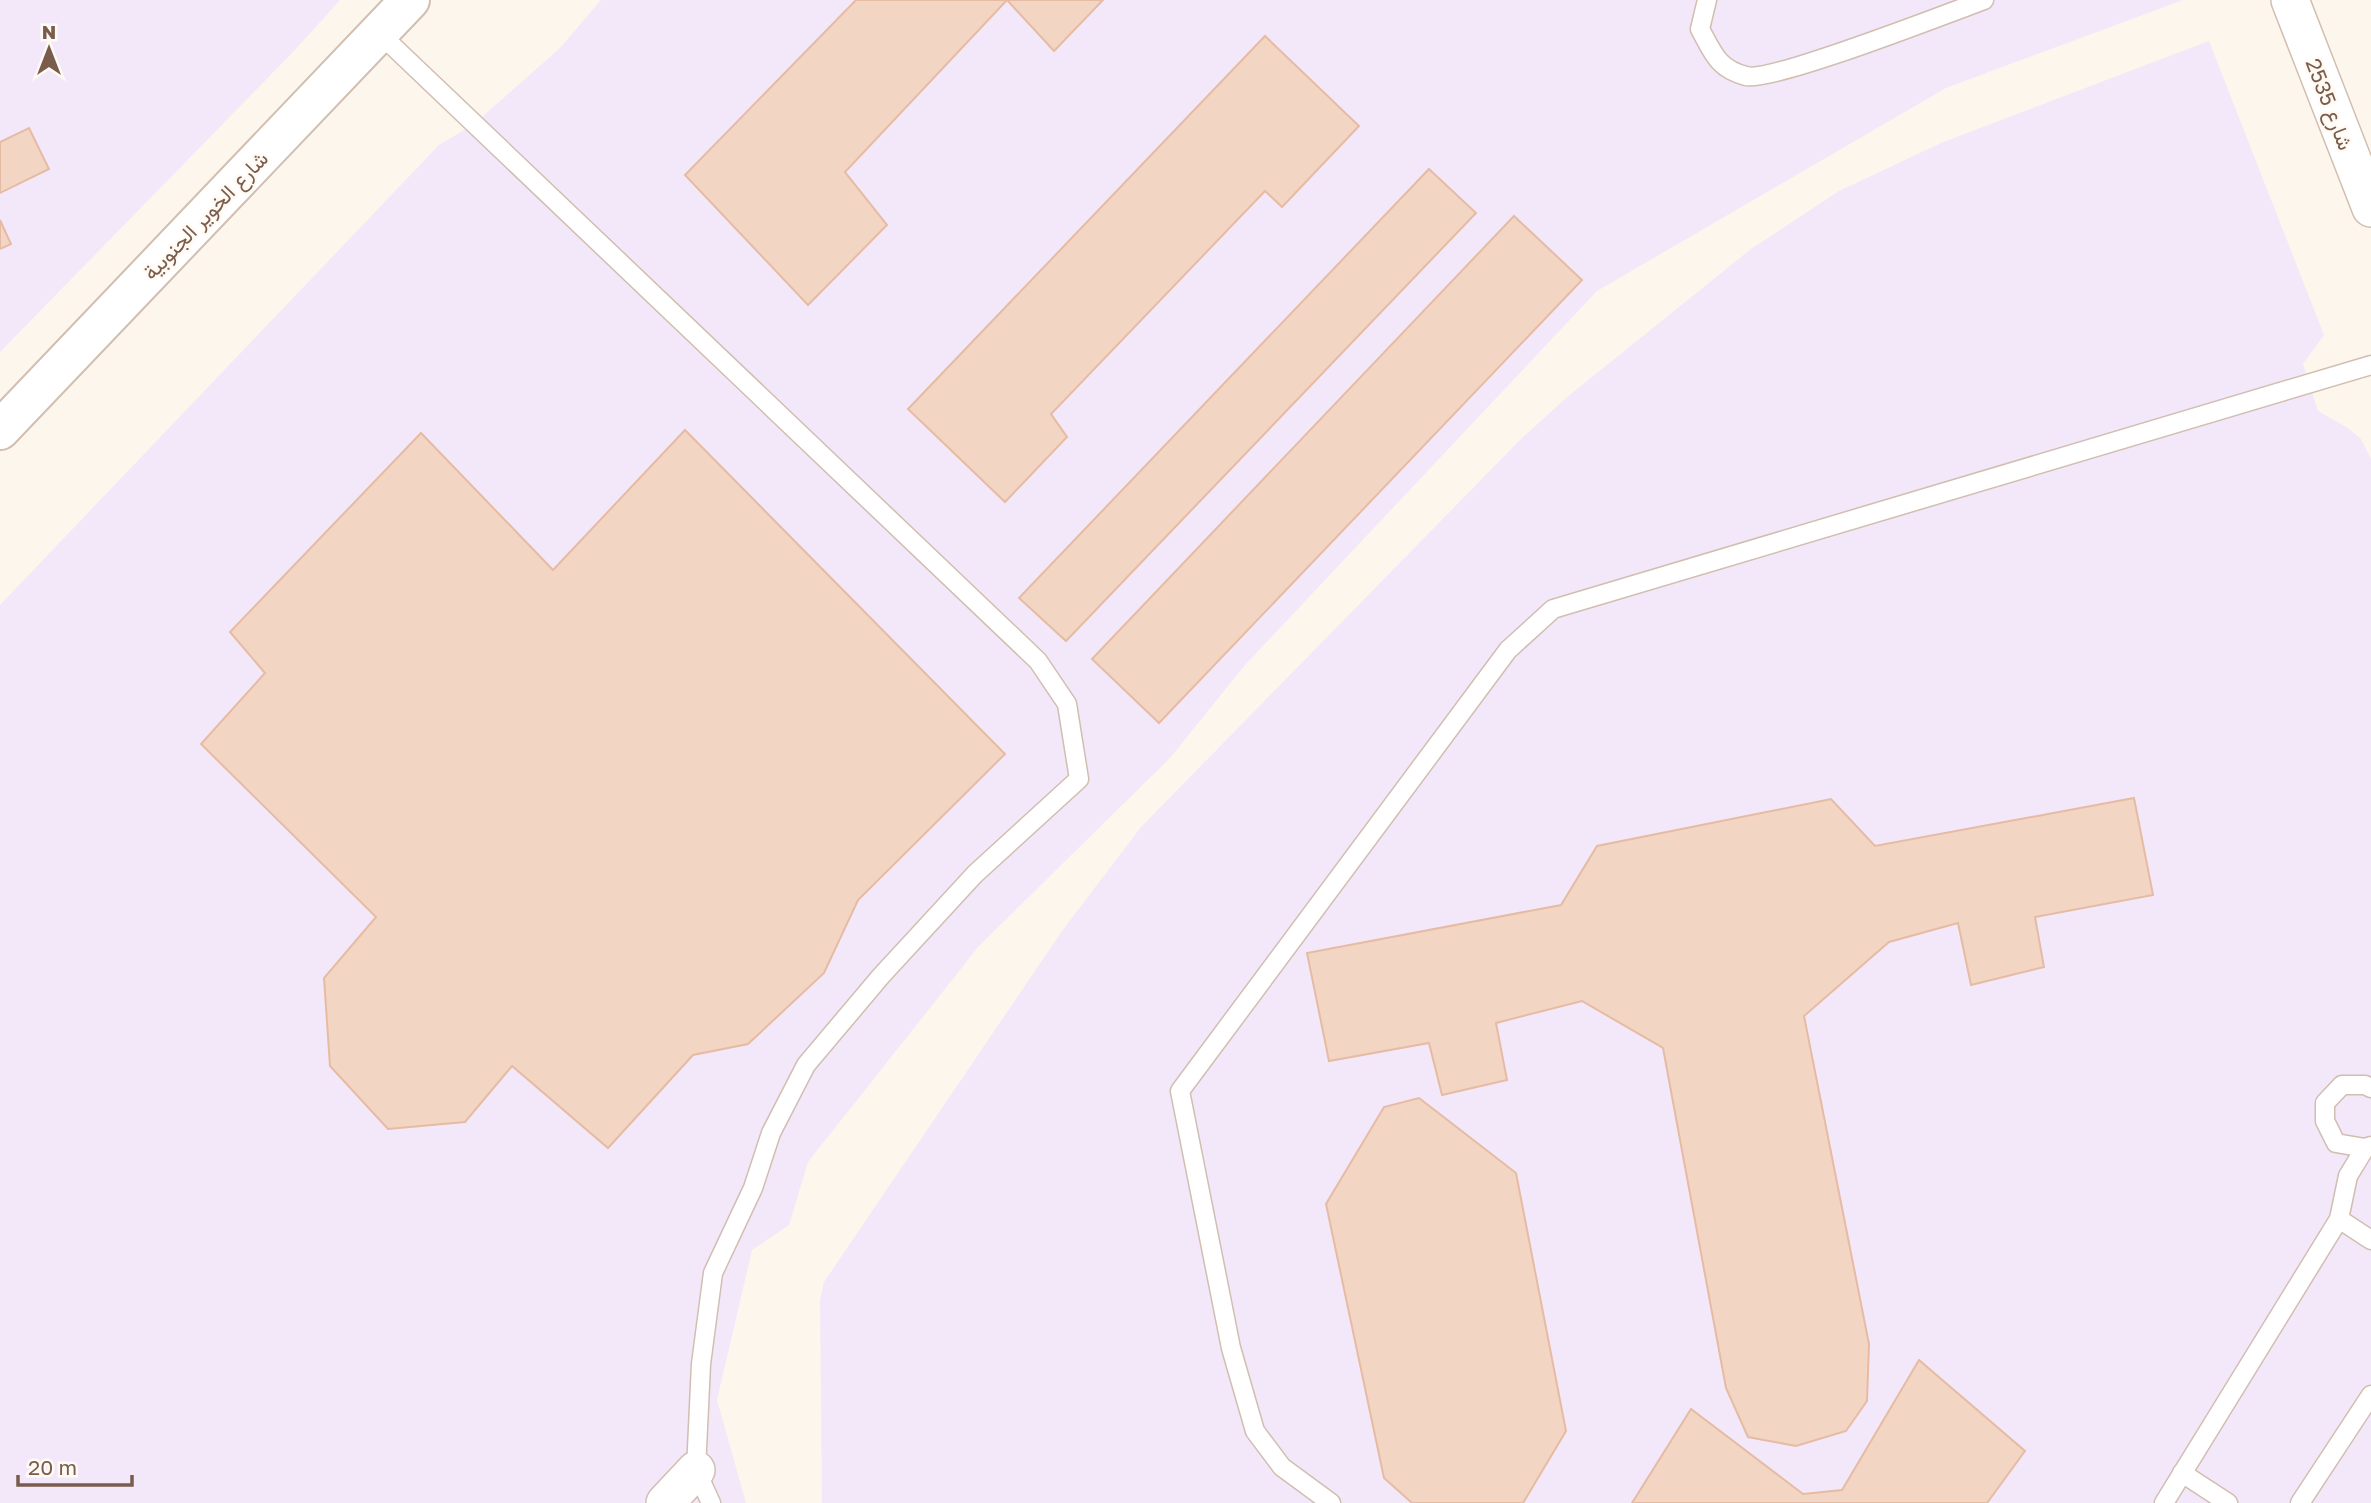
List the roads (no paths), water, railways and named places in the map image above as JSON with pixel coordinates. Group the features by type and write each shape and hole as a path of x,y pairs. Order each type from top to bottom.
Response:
{"street":[{"name":"شارع الخوير الجنوبية","path":"0,430 410,0"},
{"name":"2535 شارع","path":"2290,0 2371,208"},
{"path":"665,1503 695,1470"}],"lane":[{"path":"1707,0 1700,29 1720,65 1748,77 1784,71 1984,0"},
{"path":"378,32 1038,661 1068,704 1079,779 975,874 881,976 806,1065 771,1133 753,1188 713,1273 701,1364 695,1470 711,1503"},
{"path":"1331,1503 1282,1467 1255,1432 1231,1348 1180,1091 1508,650 1553,609 2371,365"},
{"path":"2348,1176 2325,1121 2325,1103 2342,1085 2365,1085 2371,1088"},
{"path":"2164,1503 2339,1219 2348,1176 2368,1147 2336,1143"},
{"path":"2339,1219 2371,1240"},
{"path":"2300,1503 2371,1395"},
{"path":"2182,1473 2228,1503"}]}
